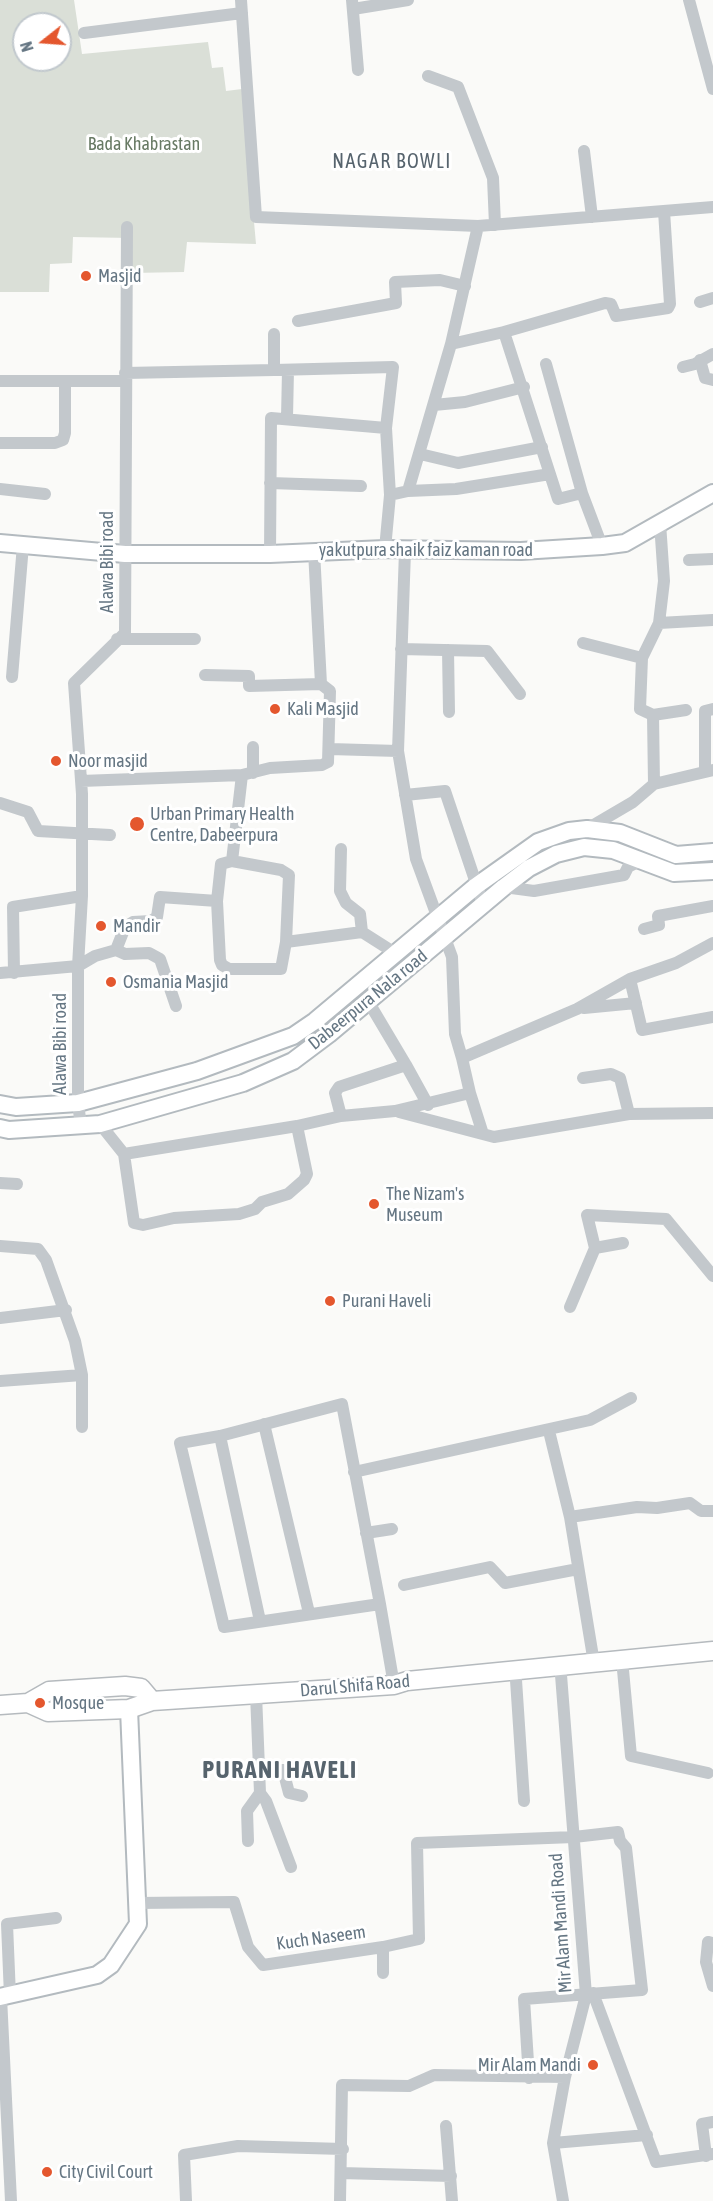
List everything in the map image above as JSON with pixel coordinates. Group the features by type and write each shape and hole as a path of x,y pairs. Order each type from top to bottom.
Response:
{"main road":[{"name":"Darul Shifa Road","path":"0,1705 28,1703 48,1712 129,1710 152,1701 396,1685 407,1681 713,1651"},
{"path":"396,1685 409,1690 426,1689 713,1662"},
{"path":"28,1703 49,1691 125,1686 141,1688 152,1701"}],"street":[{"path":"241,0 256,217 478,226 713,207"},
{"path":"358,70 352,5 408,0"},
{"path":"689,0 713,89"},
{"path":"84,33 242,13"},
{"path":"428,76 458,87 493,178 495,225"},
{"path":"584,151 592,217"},
{"path":"451,344 504,332 605,303 611,304 616,316 668,308 670,304 664,211"},
{"path":"408,491 451,344 478,226"},
{"name":"Alawa Bibi road","path":"81,1126 78,1103 78,966 82,896 81,781 74,683 125,633 127,227"},
{"path":"298,321 396,303 395,282 440,280 465,286"},
{"path":"700,302 713,298"},
{"path":"504,332 524,387 558,499 582,493"},
{"path":"274,334 274,370"},
{"path":"683,367 695,364 713,354"},
{"path":"700,360 705,378 713,380"},
{"path":"546,364 582,493 602,546"},
{"path":"0,381 65,381 274,370 393,368 386,428 390,495 385,549"},
{"path":"287,418 288,370"},
{"path":"0,443 55,443 63,440 65,381"},
{"path":"434,405 465,402 524,387"},
{"path":"270,554 271,418 386,428"},
{"path":"420,454 458,463 542,447"},
{"path":"390,495 408,491 456,489 550,474"},
{"path":"270,483 361,486"},
{"path":"0,489 45,494"},
{"name":"yakutpura shaik faiz kaman road","path":"0,543 125,555 270,554 385,549 405,551 521,550 602,546 626,543 713,493"},
{"path":"660,523 664,581 658,623 642,658 640,709 653,716 686,710"},
{"path":"12,677 23,545"},
{"path":"314,551 321,684"},
{"path":"405,551 398,751 416,859 452,957 455,1034 483,1134"},
{"path":"689,561 713,560"},
{"path":"658,623 713,620"},
{"path":"117,639 195,639"},
{"path":"583,643 642,658"},
{"path":"401,649 487,651 520,694"},
{"path":"448,650 449,712"},
{"path":"81,781 248,774 270,768 325,765 328,762 330,691 321,684 249,686 249,676 205,675"},
{"path":"587,829 633,802 654,784 709,771 705,711 713,710"},
{"path":"653,716 654,784"},
{"path":"232,861 253,747"},
{"path":"330,749 398,751"},
{"path":"405,795 445,791 483,904"},
{"path":"0,803 28,813 38,831 110,835"},
{"name":"Dabeerpura Nala road","path":"0,1104 16,1107 78,1103 197,1071 293,1036 315,1021 476,886 538,842 569,831 587,829 620,833 676,855 713,852"},
{"path":"504,887 534,891 624,875 636,858 638,840"},
{"name":"Dabeerpura Nala road","path":"0,1128 100,1124 243,1083 270,1072 302,1054 529,868 565,852 584,847 613,850 674,873 713,871"},
{"path":"341,849 340,891 346,903 360,914 362,932"},
{"path":"232,861 281,870 289,875 286,942 281,969 226,968 222,965 219,955 217,901 221,864 232,861"},
{"path":"14,973 13,908 82,896"},
{"path":"116,950 125,927 133,922 150,921 157,917 160,897 217,901"},
{"path":"644,929 659,925 658,916 713,906"},
{"path":"286,942 362,932 395,953"},
{"path":"462,1058 577,1009 630,979 676,963 713,943"},
{"path":"0,973 78,966 96,956 116,950 125,954 144,952 156,955 176,1006"},
{"path":"630,979 642,1030 713,1017"},
{"path":"368,1001 428,1105"},
{"path":"577,1009 636,1003"},
{"path":"261,1049 270,1072"},
{"path":"341,1116 335,1094 339,1088 406,1065"},
{"path":"583,1078 611,1074 620,1078 629,1114"},
{"path":"124,1154 297,1126 341,1116 395,1112 470,1093"},
{"path":"395,1112 494,1137 629,1114 713,1113"},
{"path":"100,1124 124,1154 134,1223 138,1225 174,1218 239,1214 255,1209 262,1202 288,1194 304,1180 307,1174 297,1126"},
{"path":"0,1183 17,1184"},
{"path":"570,1306 595,1248 587,1215 666,1219 713,1276"},
{"path":"595,1248 623,1243"},
{"path":"0,1246 38,1249 46,1260 66,1310 82,1375 82,1427"},
{"path":"0,1318 66,1310"},
{"path":"0,1381 82,1375"},
{"path":"354,1472 549,1431 590,1420 632,1398"},
{"path":"380,1604 224,1627 180,1443 220,1436 342,1404 396,1685"},
{"path":"264,1424 309,1613"},
{"path":"549,1431 570,1517 594,1663"},
{"path":"220,1436 260,1621"},
{"path":"570,1517 637,1507 657,1508 690,1503 701,1511 713,1511"},
{"path":"366,1533 392,1529"},
{"path":"404,1585 490,1567 505,1583 578,1569"},
{"path":"623,1670 631,1756 708,1773"},
{"name":"Mir Alam Mandi Road","path":"561,1676 590,1994 565,2078 553,2143 563,2201"},
{"path":"516,1680 524,1801"},
{"path":"256,1694 260,1793 266,1801 291,1867"},
{"path":"4,1997 97,1975 111,1965 138,1924 129,1710"},
{"path":"258,1772 283,1770 289,1793 302,1796"},
{"path":"248,1842 247,1811 260,1793"},
{"path":"530,2078 524,1999 642,1990 627,1854 618,1832 574,1837"},
{"name":"Kuch Naseem","path":"137,1903 234,1902 248,1947 263,1965 383,1947 419,1939 417,1844 574,1837"},
{"path":"11,2201 4,1997 7,1924 56,1918"},
{"path":"713,1943 708,1942 706,1962 713,1986"},
{"path":"383,1947 383,1973"},
{"path":"590,1994 656,2162 710,2155 702,2124 713,2122"},
{"path":"340,2201 343,2149 342,2085 409,2086 434,2075 565,2078"},
{"path":"446,2126 452,2201"},
{"path":"553,2143 647,2135"},
{"path":"186,2201 184,2156 238,2146 343,2149"},
{"path":"341,2173 451,2176"}],"green space":[{"name":"Bada Khabrastan","path":"0,0 74,0 82,54 208,42 212,68 223,67 226,91 242,89 256,244 187,242 184,272 132,273 131,238 73,237 72,263 50,264 49,292 0,292"}],"place":[{"name":"Masjid","path":"86,276"},
{"name":"Kali Masjid","path":"275,709"},
{"name":"Noor masjid","path":"56,761"},
{"name":"Urban Primary Health Centre, Dabeerpura","path":"137,824"},
{"name":"Mandir","path":"101,926"},
{"name":"Osmania Masjid","path":"111,982"},
{"name":"The Nizam's Museum","path":"374,1204"},
{"name":"Purani Haveli","path":"330,1301"},
{"name":"Mosque","path":"40,1703"},
{"name":"Mir Alam Mandi","path":"593,2065"},
{"name":"City Civil Court","path":"47,2172"}],"district":[{"name":"NAGAR BOWLI","path":"392,162"},
{"name":"PURANI HAVELI","path":"280,1770"}]}
